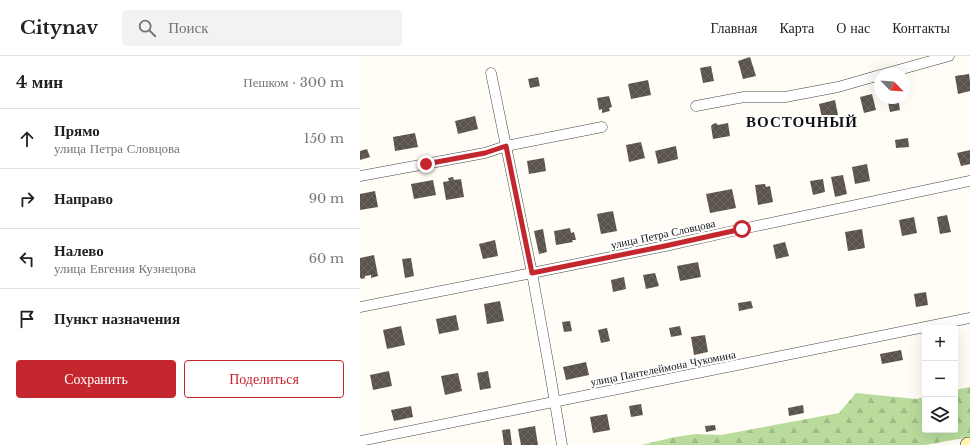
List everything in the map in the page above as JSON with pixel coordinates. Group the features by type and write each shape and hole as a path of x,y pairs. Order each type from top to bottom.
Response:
{"street":[{"path":"906,68 949,56"},
{"path":"491,73 532,273 562,445"},
{"path":"696,106 744,97 785,97 838,87 874,77"},
{"path":"360,176 485,153 506,146 602,127"},
{"name":"улица Петра Словцова","path":"360,307 665,246 970,181"},
{"name":"улица Пантелеймона Чукомина","path":"360,441 970,318"}],"green space":[{"path":"970,387 970,437 925,445 641,445 696,434 721,435 839,413 856,393 916,399 922,398 922,433 958,433 958,389"}],"building":[{"path":"750,57 756,76 743,79 738,61"},
{"path":"711,66 714,81 703,83 700,68"},
{"path":"969,74 970,91 958,94 955,76"},
{"path":"538,77 540,86 530,88 528,79"},
{"path":"648,80 651,95 631,99 628,84"},
{"path":"872,94 876,110 864,113 860,97"},
{"path":"609,96 612,107 609,108 610,111 602,113 602,109 599,110 597,98"},
{"path":"835,100 838,115 822,118 819,104"},
{"path":"888,104 899,104 900,110 890,112"},
{"path":"475,116 478,129 458,134 455,121"},
{"path":"716,123 718,125 728,123 730,136 713,139 711,126"},
{"path":"415,133 418,147 395,151 393,137"},
{"path":"908,138 909,147 896,148 895,140"},
{"path":"641,142 645,158 629,162 626,145"},
{"path":"676,146 678,159 658,164 655,151"},
{"path":"367,149 370,157 360,160 360,151"},
{"path":"970,150 970,164 961,166 957,153"},
{"path":"544,158 546,171 529,174 527,161"},
{"path":"867,164 870,181 855,184 852,167"},
{"path":"843,175 847,194 835,197 831,177"},
{"path":"453,177 454,180 461,179 464,197 446,200 443,182 449,181 448,178"},
{"path":"823,179 825,192 813,195 810,181"},
{"path":"433,180 436,195 414,199 411,184"},
{"path":"765,184 766,187 770,186 773,202 758,205 755,185"},
{"path":"732,189 736,208 710,213 706,194"},
{"path":"375,191 378,207 360,210 360,194"},
{"path":"613,211 617,231 601,234 597,214"},
{"path":"947,215 951,232 940,234 937,217"},
{"path":"914,217 917,233 902,236 899,220"},
{"path":"570,228 571,233 574,232 576,240 572,240 573,242 556,245 554,231"},
{"path":"543,229 547,252 539,254 534,231"},
{"path":"862,229 865,248 848,251 845,232"},
{"path":"495,240 498,256 483,259 479,244"},
{"path":"785,242 789,256 776,259 773,245"},
{"path":"374,255 378,276 371,278 371,275 365,276 365,278 361,279 360,258"},
{"path":"411,258 414,276 405,278 402,259"},
{"path":"698,262 701,277 680,281 677,266"},
{"path":"655,273 659,286 646,289 643,275"},
{"path":"624,277 626,289 613,292 611,280"},
{"path":"926,292 928,305 916,307 914,294"},
{"path":"500,301 504,321 487,324 484,304"},
{"path":"751,301 753,308 739,311 738,303"},
{"path":"456,315 459,330 439,334 436,319"},
{"path":"570,321 572,331 564,332 562,322"},
{"path":"401,326 405,345 387,349 383,330"},
{"path":"680,326 682,335 671,337 669,328"},
{"path":"607,328 610,341 601,343 598,330"},
{"path":"705,335 708,352 694,355 691,337"},
{"path":"901,350 903,360 882,364 880,354"},
{"path":"586,362 589,375 566,380 563,367"},
{"path":"389,371 392,386 373,390 370,375"},
{"path":"488,371 491,388 480,390 477,373"},
{"path":"458,373 462,391 445,395 441,376"},
{"path":"641,404 643,415 631,417 629,406"},
{"path":"803,405 804,413 789,416 788,408"},
{"path":"411,406 413,417 394,421 391,410"},
{"path":"607,414 610,430 593,433 590,417"},
{"path":"715,425 716,430 706,432 705,426"},
{"path":"535,426 538,445 521,445 518,429"},
{"path":"510,429 512,445 504,445 502,430"}],"district":[{"name":"ВОСТОЧНЫЙ","path":"802,121"}],"route":[{"path":"426,164 485,153 506,146 532,273 742,229"}]}
